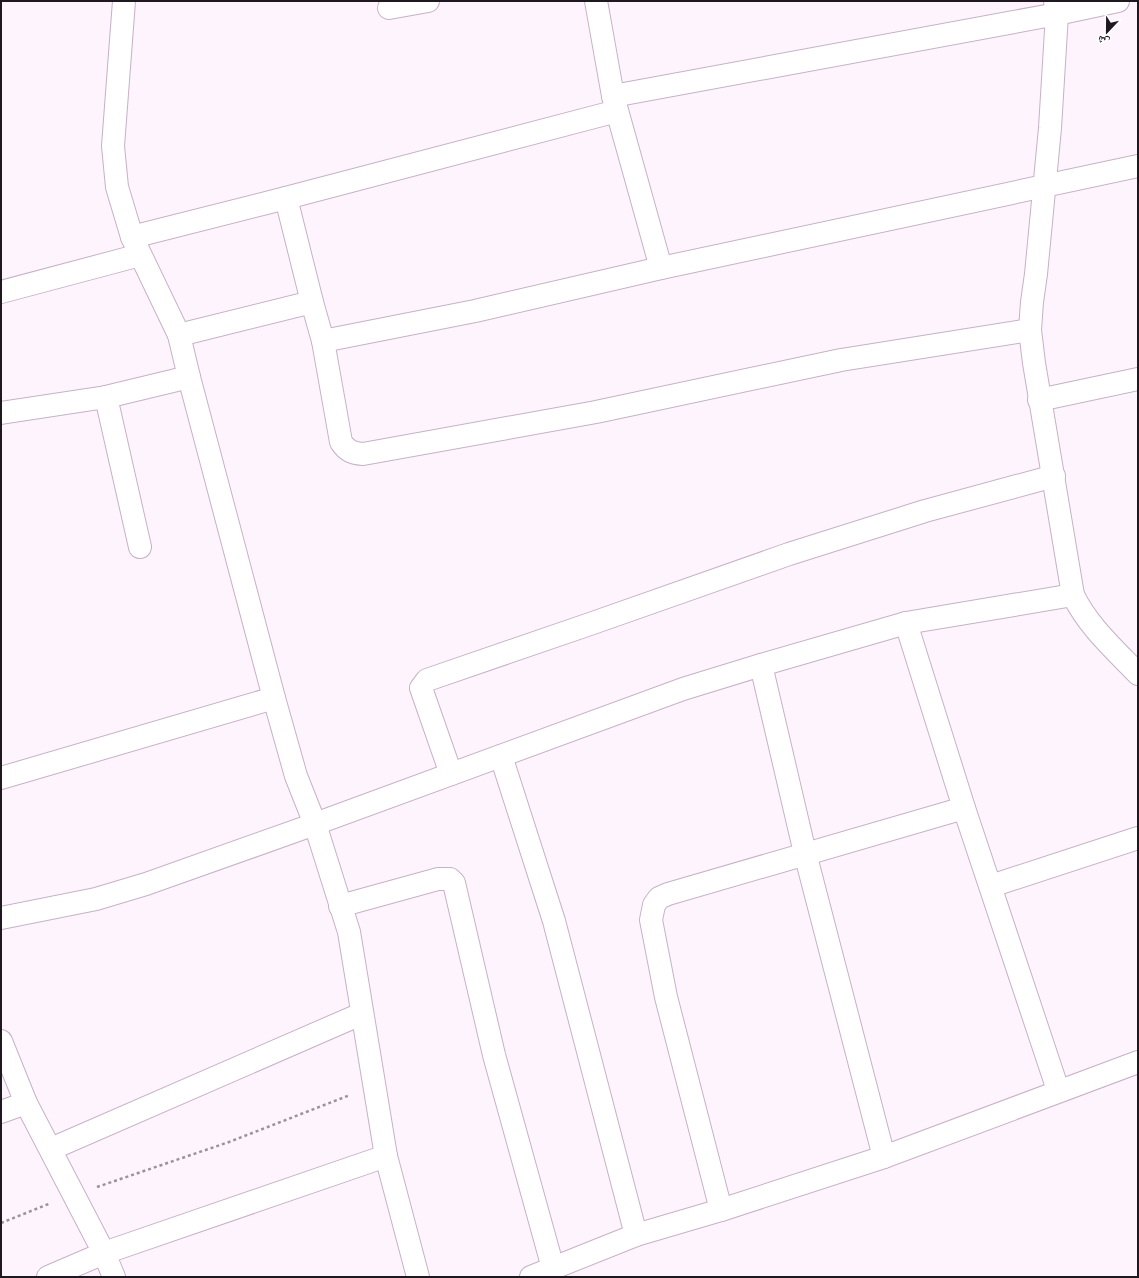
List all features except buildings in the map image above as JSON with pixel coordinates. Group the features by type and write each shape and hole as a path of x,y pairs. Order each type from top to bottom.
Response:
{"street":[{"path":"124,1 113,146 117,187 136,246 180,335 189,377 296,776 315,824 349,932 361,1014 375,1086 386,1156 418,1277"},
{"path":"389,8 428,1"},
{"path":"596,1 615,103 662,268"},
{"path":"1,292 136,246 286,198 615,103 1056,8 1118,1"},
{"path":"1056,8 1045,184 1030,330 1039,400 1054,476 1073,595 1092,626 1138,674"},
{"path":"323,341 475,311 662,268 1045,184 1138,166"},
{"path":"286,198 323,341 341,442 346,449 351,452 363,454 596,412 842,360 1030,330"},
{"path":"180,335 312,302"},
{"path":"1,413 106,397 189,377"},
{"path":"1039,400 1138,379"},
{"path":"106,397 140,547"},
{"path":"451,774 421,688 427,680 789,554 925,511 1054,476"},
{"path":"1,918 103,897 153,881 315,824 683,689 761,665 906,623 1073,595"},
{"path":"906,623 964,808 1058,1090"},
{"path":"761,665 805,853 884,1157"},
{"path":"1,778 274,698"},
{"path":"501,756 554,921 636,1235"},
{"path":"721,1210 666,997 651,912 659,898 805,853 964,808"},
{"path":"991,886 1138,838"},
{"path":"340,906 438,879 450,879 454,883 494,1055 553,1268"},
{"path":"51,1148 361,1014"},
{"path":"1,1041 26,1103 51,1148 104,1253 114,1277"},
{"path":"531,1277 636,1235 721,1210 884,1157 1058,1090 1138,1062"},
{"path":"1,1112 26,1103"},
{"path":"48,1277 104,1253 386,1156"}],"path":[{"path":"1,1223 74,1195 229,1142 375,1086"}]}
